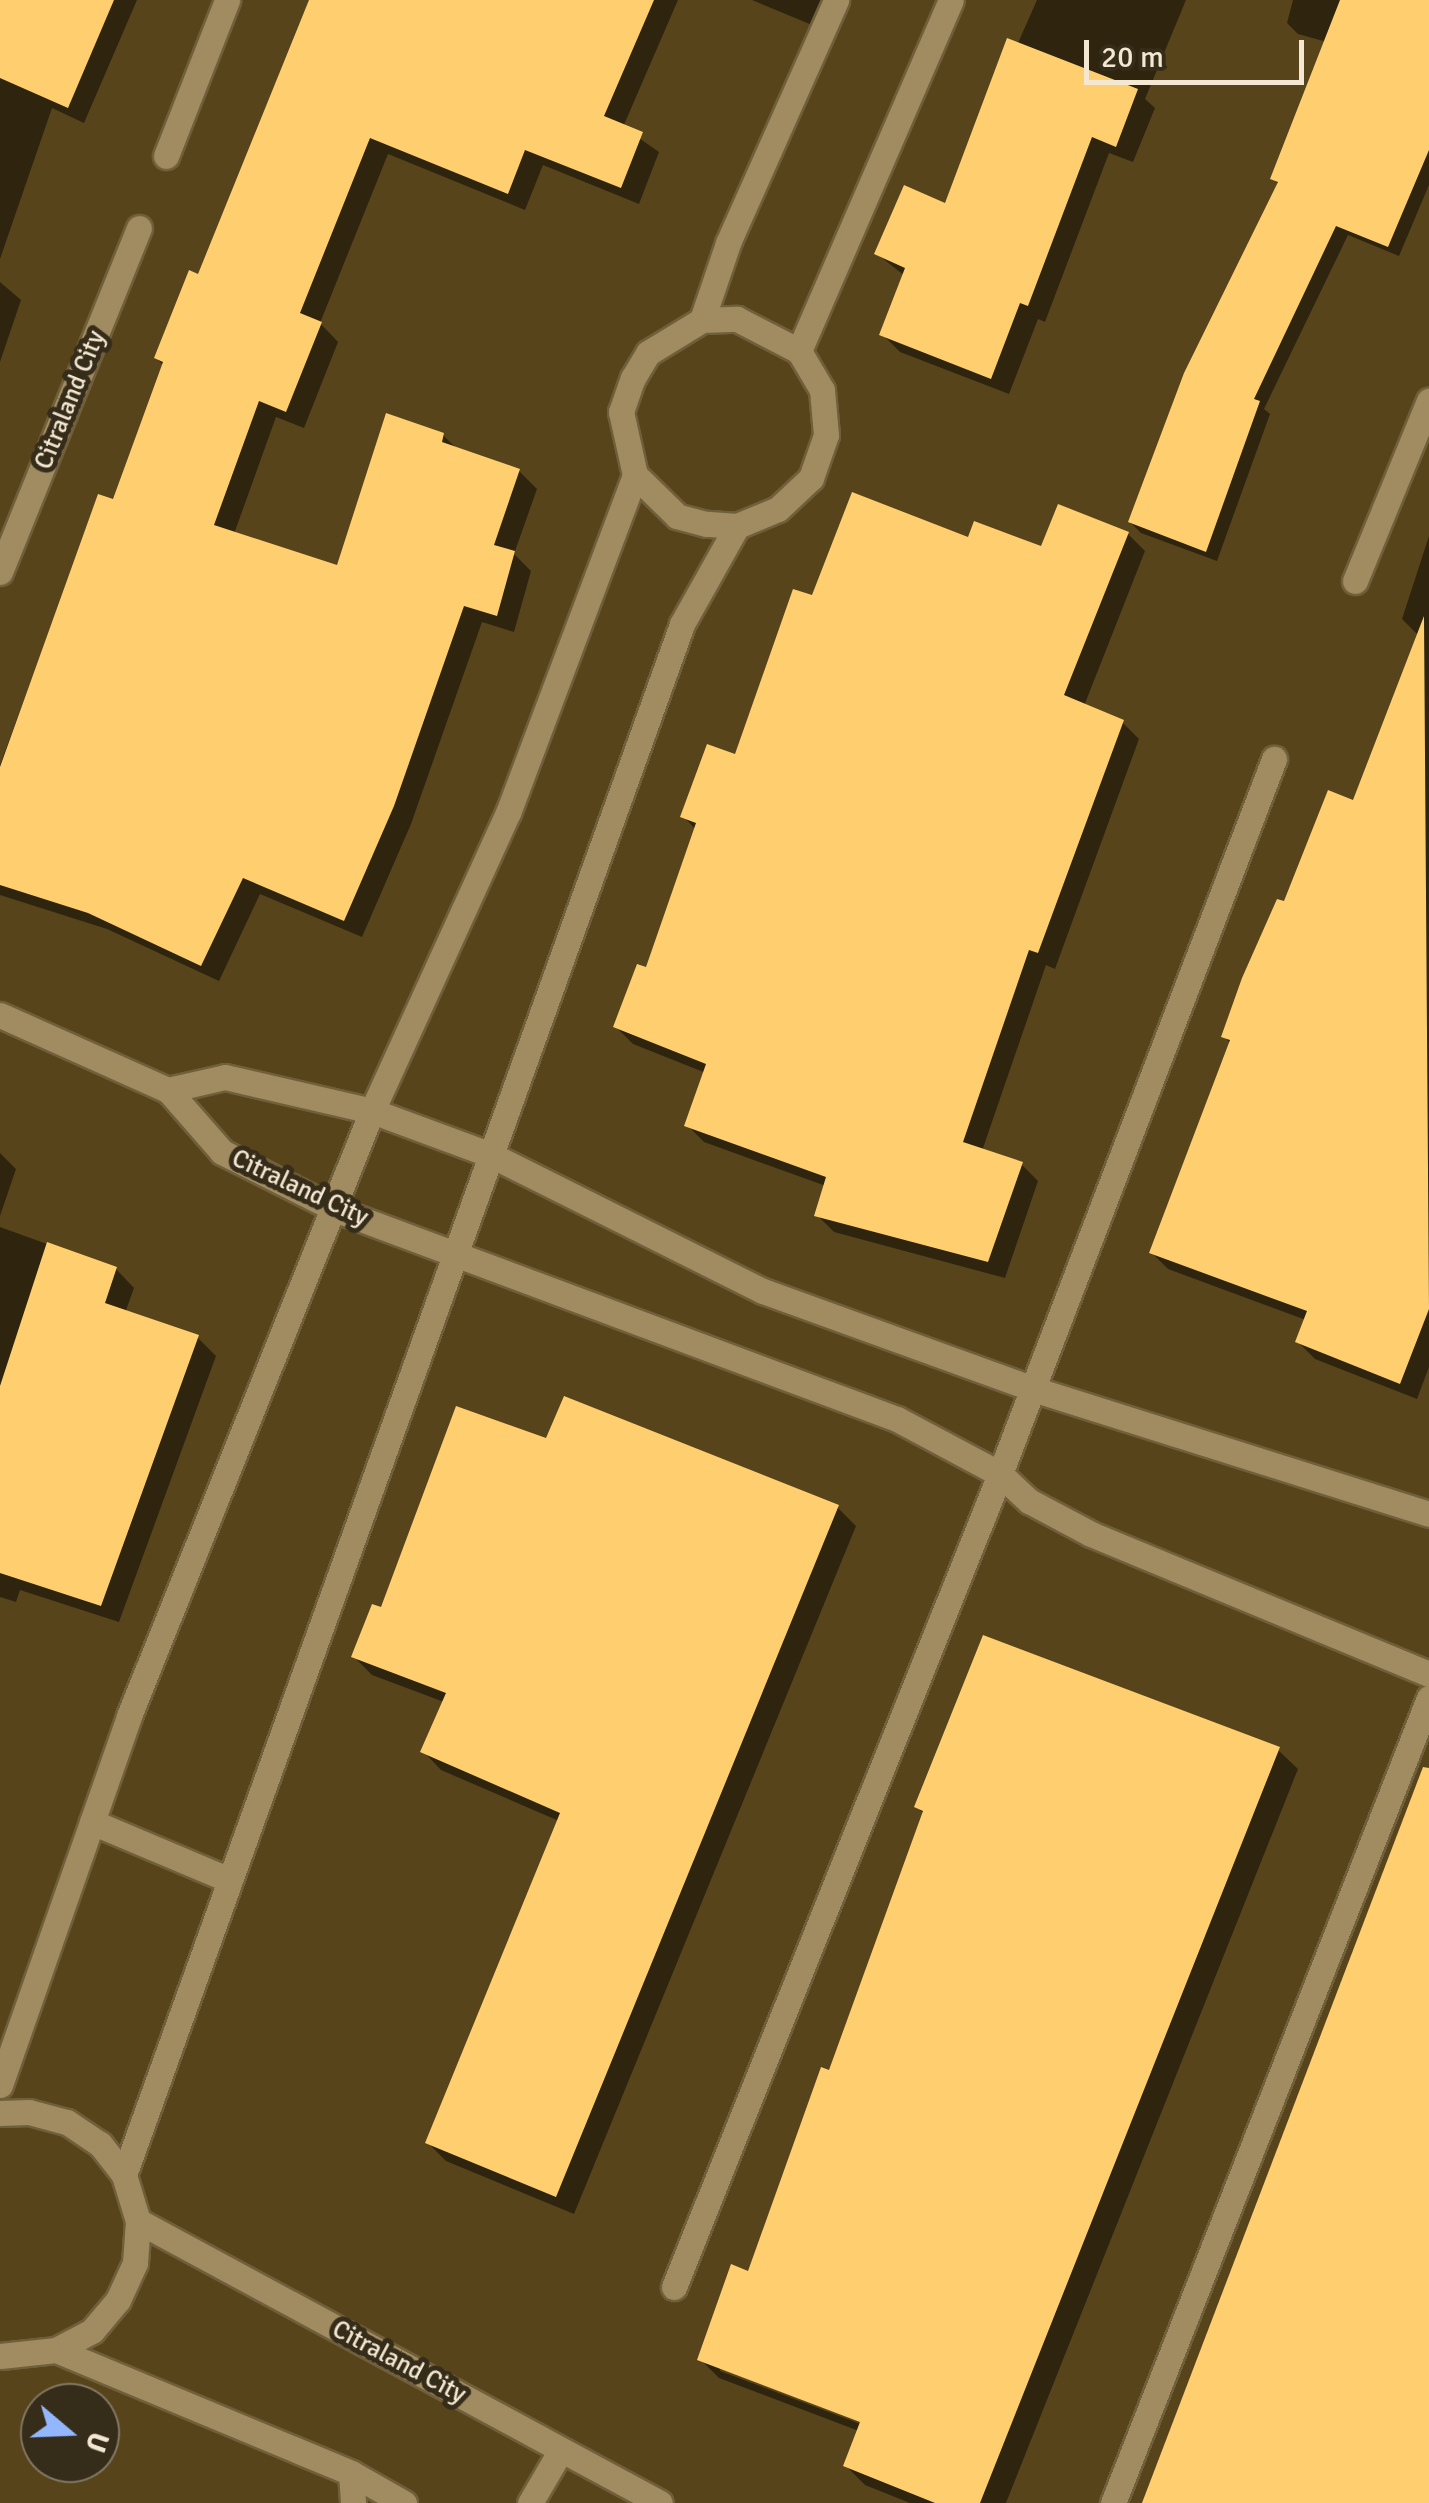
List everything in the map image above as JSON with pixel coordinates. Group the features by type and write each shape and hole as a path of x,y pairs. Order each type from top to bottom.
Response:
{"street":[{"path":"166,156 226,0"},
{"path":"702,320 728,243 836,0"},
{"path":"800,351 951,0"},
{"name":"Citraland City","path":"0,572 140,228"},
{"path":"0,2085 92,1822 337,1210 372,1111 508,814 635,475 621,412 633,378 648,353 702,320 737,320 800,351 822,390 826,435 811,478 778,509 737,526 678,516 635,475"},
{"path":"1355,581 1429,401"},
{"path":"124,2175 682,624 737,526"},
{"path":"674,2287 1000,1474 1274,758"},
{"name":"Citraland City","path":"0,1016 168,1090 222,1152 337,1210 897,1420 1000,1474 1029,1501 1091,1534 1429,1674"},
{"path":"168,1090 225,1077 372,1111 491,1154 763,1291 1033,1389 1429,1514"},
{"path":"1112,2503 1429,1698"},
{"path":"92,1822 230,1880"},
{"path":"0,2113 29,2112 67,2122 100,2144 124,2175 138,2221 135,2263 118,2300 92,2331 56,2350 0,2356"},
{"name":"Citraland City","path":"138,2221 660,2503"},
{"path":"56,2350 351,2473 404,2503"},
{"path":"530,2503 561,2450"},
{"path":"351,2473 353,2503"}],"building":[{"path":"0,0 114,0 68,108 0,78"},
{"path":"309,0 654,0 604,116 643,132 621,188 525,150 508,194 370,138 300,313 322,322 286,412 259,401 214,525 337,565 386,413 444,433 442,442 520,469 494,545 515,551 497,616 464,606 394,806 344,921 243,878 201,966 88,913 0,885 0,767 98,494 113,499 163,362 154,358 189,270 198,274"},
{"path":"1340,0 1429,0 1429,150 1388,247 1336,226 1254,399 1260,401 1206,552 1128,522 1184,373 1278,182 1270,179"},
{"path":"1007,38 1138,89 1116,147 1092,137 1028,306 1020,303 991,379 879,335 905,268 874,254 904,185 945,203"},
{"path":"852,492 968,537 974,521 1041,546 1058,504 1129,532 1064,695 1124,720 1038,953 1029,950 963,1142 1023,1162 988,1262 814,1216 826,1177 684,1126 706,1064 613,1027 637,964 646,967 696,823 680,817 707,744 735,754 793,589 812,595"},
{"path":"1424,616 1429,1309 1400,1384 1295,1342 1307,1311 1149,1253 1230,1040 1221,1037 1242,978 1277,899 1284,901 1328,790 1353,800"},
{"path":"47,1242 117,1267 105,1303 199,1335 101,1606 0,1573 0,1386"},
{"path":"564,1396 839,1505 556,2197 425,2143 560,1813 420,1752 446,1693 351,1657 372,1604 381,1607 456,1406 546,1438"},
{"path":"983,1635 1280,1747 980,2503 935,2503 843,2466 860,2422 697,2360 731,2264 748,2271 821,2067 829,2070 923,1811 914,1807"},
{"path":"1423,1767 1429,1768 1429,2503 1142,2503"}]}
